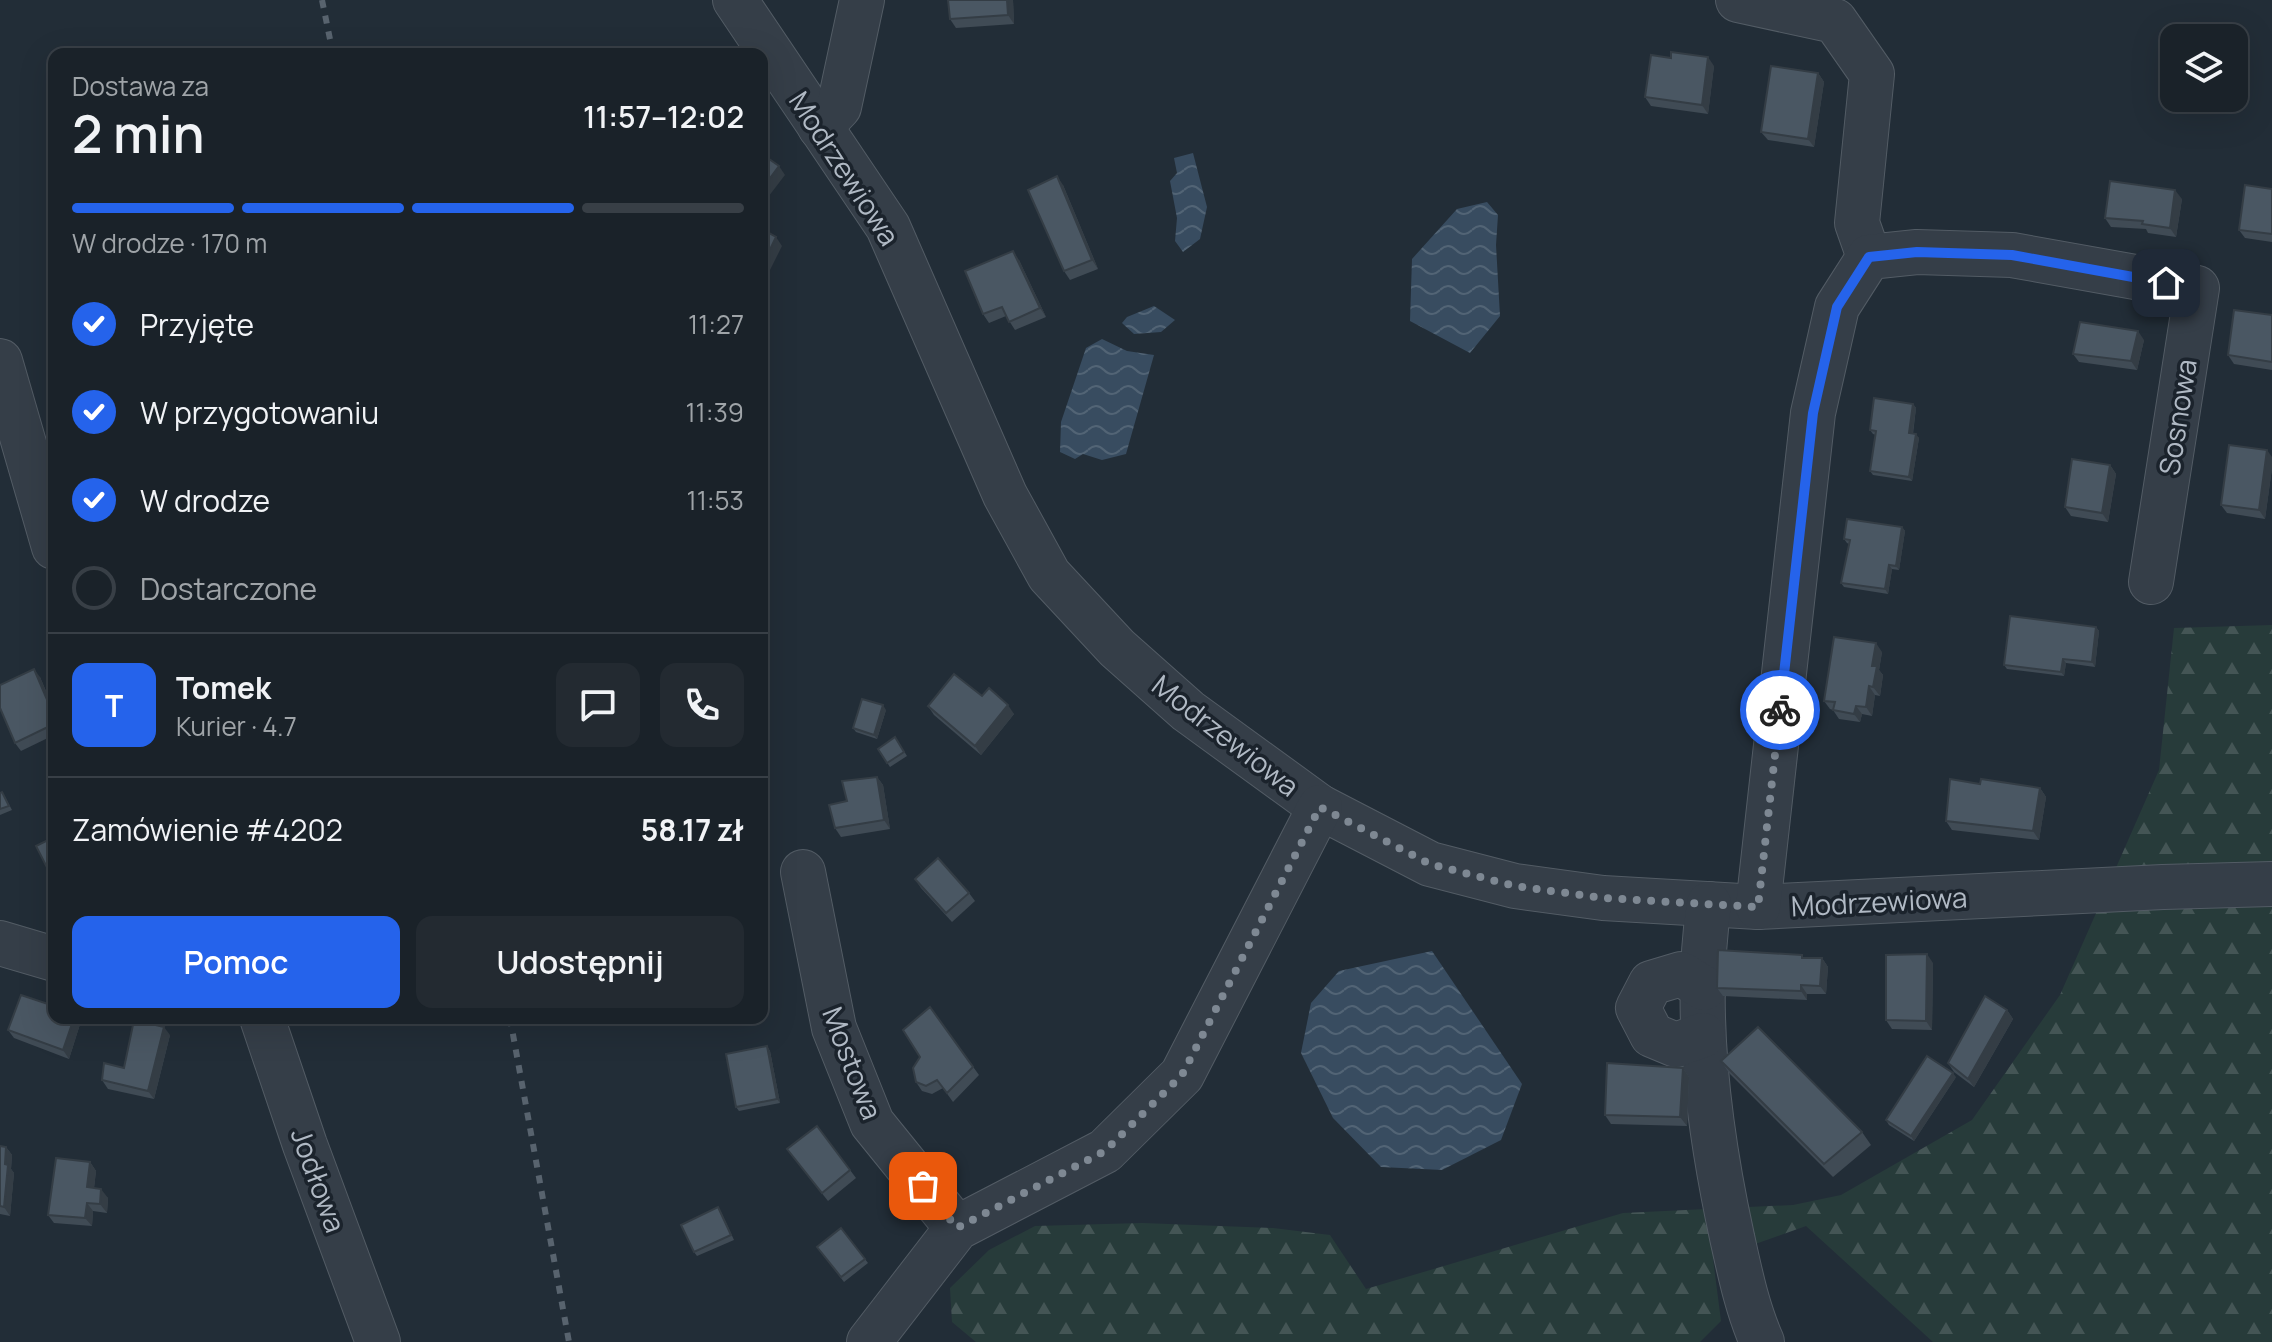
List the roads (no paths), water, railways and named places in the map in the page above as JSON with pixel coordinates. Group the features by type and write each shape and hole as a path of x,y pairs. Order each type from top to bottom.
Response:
{"street":[{"name":"Modrzewiowa","path":"735,0 767,48"},
{"path":"820,127 839,107 862,0"},
{"path":"1738,0 1835,21 1872,74 1857,223 1869,257 1837,307 1813,413 1758,907"},
{"name":"Modrzewiowa","path":"768,49 888,227 1005,495 1049,575 1117,648 1188,711 1320,807 1430,864 1501,882 1603,898 1758,907 2272,884"},
{"name":"Sosnowa","path":"1869,257 1917,252 2012,255 2197,288 2151,582"},
{"path":"0,361 48,526"},
{"path":"889,1335 957,1228 1105,1151 1182,1075 1320,807"},
{"name":"Mostowa","path":"803,872 834,1028 872,1123 957,1228"},
{"path":"1709,904 1703,1035 1719,1174 1749,1312 1762,1342"},
{"path":"0,943 48,957"},
{"path":"1703,1035 1676,1045 1652,1035 1638,1008 1651,983 1681,974 1704,988"},
{"name":"Jodłowa","path":"264,1024 378,1342"}],"water":[{"path":"1193,153 1207,207 1200,239 1183,252 1175,241 1177,218 1170,181 1177,173 1174,158"},
{"path":"1487,202 1498,215 1496,245 1500,316 1470,353 1410,321 1412,259 1457,209"},
{"path":"1154,306 1175,320 1161,332 1134,334 1122,323 1127,317"},
{"path":"1102,339 1127,351 1154,355 1126,454 1102,460 1083,454 1075,459 1060,452 1061,422 1086,348"},
{"path":"1432,951 1522,1084 1501,1140 1442,1170 1381,1167 1333,1118 1301,1053 1311,1003 1339,971"}],"railway":[{"path":"322,0 332,48"},
{"path":"511,1024 569,1342"}]}
